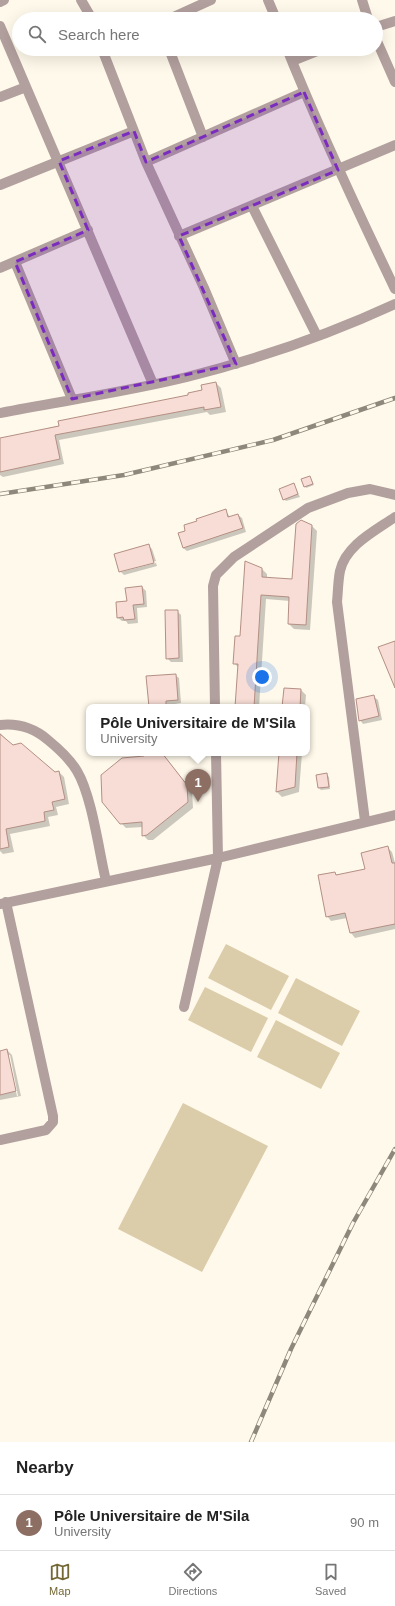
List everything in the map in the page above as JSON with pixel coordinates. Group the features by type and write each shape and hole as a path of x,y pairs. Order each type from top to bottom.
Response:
{"street":[{"path":"0,2 4,0"},
{"path":"81,0 88,12"},
{"path":"184,12 210,0"},
{"path":"268,0 273,12"},
{"path":"362,0 366,12"},
{"path":"383,25 395,21"},
{"path":"0,26 12,54"},
{"path":"383,55 395,82"},
{"path":"13,56 59,161 153,384"},
{"path":"105,56 146,162 204,288 236,364"},
{"path":"172,56 203,137"},
{"path":"290,56 304,92 338,170 395,289"},
{"path":"292,61 304,56"},
{"path":"0,98 26,87"},
{"path":"146,162 304,92"},
{"path":"0,185 134,131"},
{"path":"179,236 395,145"},
{"path":"252,206 317,336"},
{"path":"0,268 88,230"},
{"path":"15,262 72,399"},
{"path":"0,414 153,384 236,364 317,336 395,304"},
{"path":"215,704 213,586 216,575 234,557 308,508 348,493 370,489 392,493 395,495"},
{"path":"365,821 338,596 341,570 354,545 395,517"},
{"path":"0,724 24,726 39,733 67,758 78,772 87,798 106,881"},
{"path":"184,1007 218,858 216,756"},
{"path":"0,1140 46,1130 53,1122 53,1116 3,903 218,858 365,821 395,815"}],"highlighted area":[{"path":"304,92 338,170 179,236 236,364 72,399 15,262 88,230 59,161 134,131 146,162"}],"shaded area":[{"path":"226,944 289,976 271,1010 208,978"},
{"path":"296,978 360,1011 342,1046 278,1013"},
{"path":"205,987 268,1018 251,1052 188,1020"},
{"path":"276,1020 340,1053 321,1089 257,1057"},
{"path":"183,1103 268,1146 202,1272 118,1229"}],"building":[{"path":"216,382 221,407 204,410 204,407 55,435 60,459 0,472 0,438 59,426 58,421 188,395 188,393 202,390 201,385"},
{"path":"310,476 313,484 304,487 301,479"},
{"path":"294,483 298,494 283,500 279,489"},
{"path":"226,509 228,517 238,514 243,528 183,548 178,533 185,531 184,525 197,521 196,519"},
{"path":"301,520 312,525 306,625 288,624 289,597 261,595 254,704 235,704 238,664 233,664 235,636 240,636 245,561 262,568 262,577 292,579 296,524"},
{"path":"149,544 154,563 119,572 114,554"},
{"path":"142,586 144,604 133,605 135,619 124,620 123,617 117,618 116,602 127,601 125,588"},
{"path":"165,610 178,610 179,658 166,659"},
{"path":"395,641 395,688 378,647"},
{"path":"176,674 178,700 166,701 166,704 149,704 146,676"},
{"path":"284,688 301,689 300,704 282,704"},
{"path":"374,695 379,716 359,721 356,699"},
{"path":"0,734 13,745 21,743 55,772 59,771 65,799 52,802 54,810 44,812 45,821 6,829 9,847 0,849"},
{"path":"164,756 187,785 188,802 147,835 142,836 142,822 120,824 102,802 101,775 122,758"},
{"path":"279,756 297,756 295,787 276,792"},
{"path":"327,773 329,787 318,788 316,775"},
{"path":"388,846 392,863 395,863 395,924 350,933 345,913 326,917 318,875 335,872 336,875 365,869 361,853"},
{"path":"7,1049 16,1091 0,1095 0,1051"}],"railway":[{"path":"0,494 124,475 273,440 395,398"},
{"path":"251,1442 291,1349 353,1223 395,1149"}],"place":[{"name":"Pôle Universitaire de M'Sila","path":"198,802"}]}
